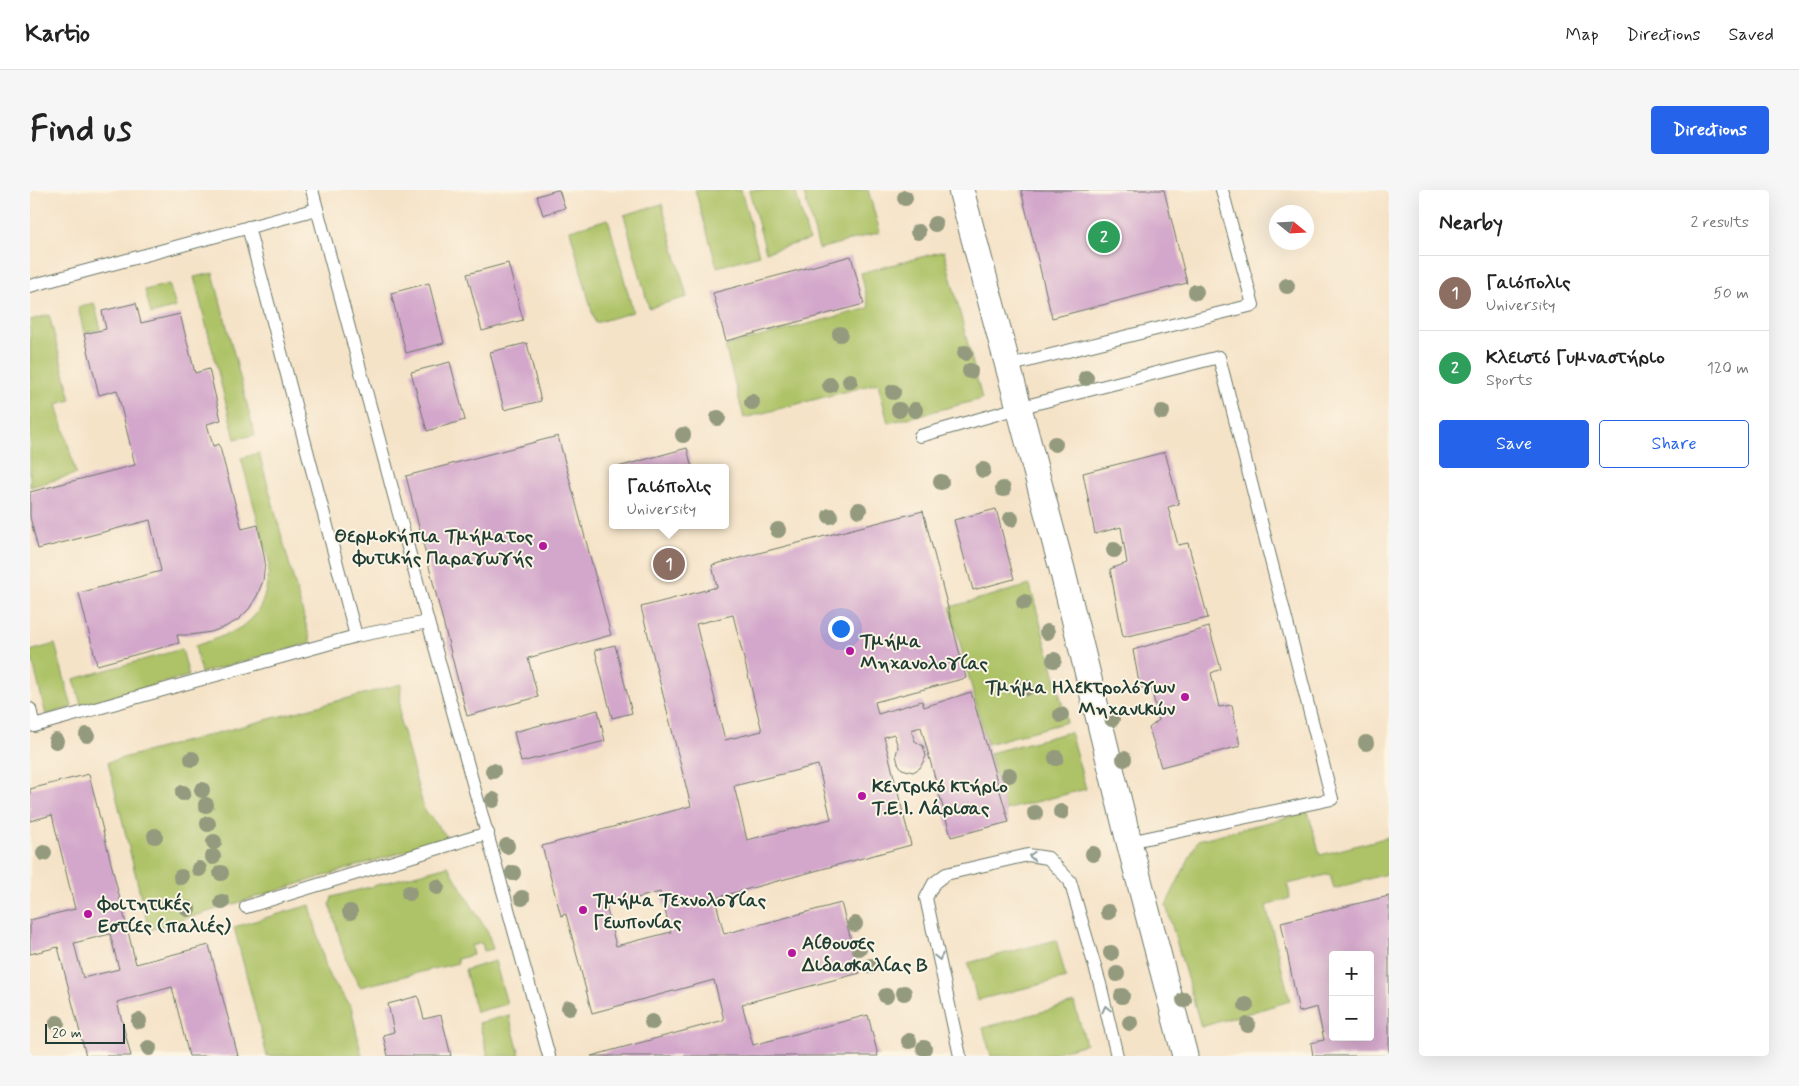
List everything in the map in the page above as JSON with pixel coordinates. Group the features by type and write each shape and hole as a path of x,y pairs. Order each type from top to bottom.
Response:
{"street":[{"path":"961,190 1062,569 1129,842 1185,1056"}],"lane":[{"path":"312,190 428,622 549,1056"},
{"path":"1007,366 1253,305 1222,190"},
{"path":"30,286 317,209"},
{"path":"248,227 356,636"},
{"path":"920,436 1018,408 1219,357 1332,799 1129,842"},
{"path":"30,709 34,726 356,636 428,622"},
{"path":"246,906 488,834"},
{"path":"960,1056 926,898 934,883 946,874 1028,855 1048,858 1070,881 1100,984 1117,1056"}],"green space":[{"path":"695,190 741,190 759,255 717,267"},
{"path":"749,190 795,190 809,240 766,252"},
{"path":"803,190 868,190 880,232 819,249"},
{"path":"662,204 687,297 649,308 624,215"},
{"path":"608,219 633,312 595,323 570,230"},
{"path":"944,251 982,399 888,423 878,383 744,418 725,346 869,308 861,273"},
{"path":"213,273 255,435 235,439 194,277"},
{"path":"169,284 176,307 151,314 145,290"},
{"path":"94,303 101,329 84,333 78,307"},
{"path":"49,315 71,400 57,404 76,474 30,487 30,320"},
{"path":"259,453 311,643 201,673 195,646 228,634 251,620 264,597 269,561 241,458"},
{"path":"1030,585 1067,722 987,744 950,607"},
{"path":"55,644 72,707 46,715 30,651"},
{"path":"182,649 189,676 81,705 74,679"},
{"path":"401,684 400,721 424,809 448,838 149,930 108,762"},
{"path":"1070,732 1086,789 1005,810 990,753"},
{"path":"1308,812 1320,855 1389,837 1389,873 1334,889 1330,874 1288,884 1290,898 1266,906 1290,1001 1201,1027 1166,905 1198,840"},
{"path":"448,866 488,933 493,949 484,951 482,943 471,946 473,955 457,959 458,963 360,987 347,964 330,904 332,897"},
{"path":"310,905 327,972 351,1007 362,1056 267,1056 234,927"},
{"path":"1056,940 1066,978 977,1000 968,963"},
{"path":"495,961 507,1004 476,1012 465,970"},
{"path":"1074,1003 1086,1044 1043,1056 991,1056 983,1028"},
{"path":"509,1015 520,1056 488,1056 479,1023"}],"building":[{"path":"559,190 565,208 543,215 537,196"},
{"path":"1021,190 1164,190 1187,283 1052,318"},
{"path":"851,256 864,304 726,341 713,293"},
{"path":"508,263 523,320 482,331 467,274"},
{"path":"429,283 444,343 406,353 391,293"},
{"path":"136,303 141,323 180,314 195,373 209,369 221,420 207,424 213,446 219,444 242,529 258,525 265,561 263,581 249,609 238,620 225,627 211,632 177,635 179,643 97,665 79,593 161,571 150,520 38,549 30,517 30,492 135,465 117,390 99,395 84,334 106,329 102,311"},
{"path":"527,343 541,401 504,410 490,352"},
{"path":"450,362 465,420 427,431 411,372"},
{"path":"558,436 611,635 528,658 538,697 467,716 406,476"},
{"path":"687,448 691,464 629,464"},
{"path":"1165,452 1179,504 1168,507 1178,545 1188,543 1208,618 1123,637 1110,569 1127,563 1121,527 1095,534 1083,473"},
{"path":"996,509 1014,579 973,590 954,520"},
{"path":"923,511 966,678 875,702 878,714 922,701 924,707 971,692 1009,822 951,837 921,727 911,730 915,741 923,746 926,756 920,768 913,772 902,769 898,763 896,755 898,747 894,734 884,737 911,845 715,898 724,934 841,903 860,973 742,1004 753,1045 868,1015 878,1056 591,1056 724,1020 714,980 592,1013 566,914 561,916 542,846 691,806 641,607 717,587 712,565","holes":["733,615 762,731 725,740 696,624","818,765 831,819 747,840 734,786","660,892 671,932 616,946 606,906"]},
{"name":"Τμήμα Ηλεκτρολόγων Μηχανικών","path":"1209,627 1221,669 1211,673 1219,707 1232,705 1240,746 1161,767 1149,728 1159,720 1151,688 1140,688 1133,650"},
{"path":"615,645 632,713 612,718 595,650"},
{"path":"598,710 605,741 521,762 514,732"},
{"name":"Φοιτητικές Εστίες (παλιές)","path":"89,774 136,964 209,945 238,1056 189,1056 172,987 117,1002 131,1056 86,1056 58,947 30,954 30,920 75,909 52,815 30,821 30,789","holes":["110,934 119,969 83,978 74,943"]},
{"path":"1389,896 1389,1056 1313,1056 1311,1043 1324,1040 1317,1007 1299,1012 1281,922"},
{"path":"418,996 424,1019 441,1015 451,1056 388,1056 383,1035 394,1032 388,1004"}],"place":[{"name":"Κλειστό Γυμναστήριο","path":"1104,237"},
{"name":"Θερμοκήπια Τμήματος Φυτικής Παραγωγής","path":"543,546"},
{"name":"Γαιόπολις","path":"669,564"},
{"name":"Τμήμα Μηχανολογίας","path":"850,651"},
{"name":"Τμήμα Ηλεκτρολόγων Μηχανικών","path":"1185,697"},
{"name":"Κεντρικό κτήριο Τ.Ε.Ι. Λάρισας","path":"862,796"},
{"name":"Τμήμα Τεχνολογίας Γεωπονίας","path":"583,910"},
{"name":"Φοιτητικές Εστίες (παλιές)","path":"88,914"},
{"name":"Αίθουσες Διδασκαλίας Β","path":"792,953"}]}
